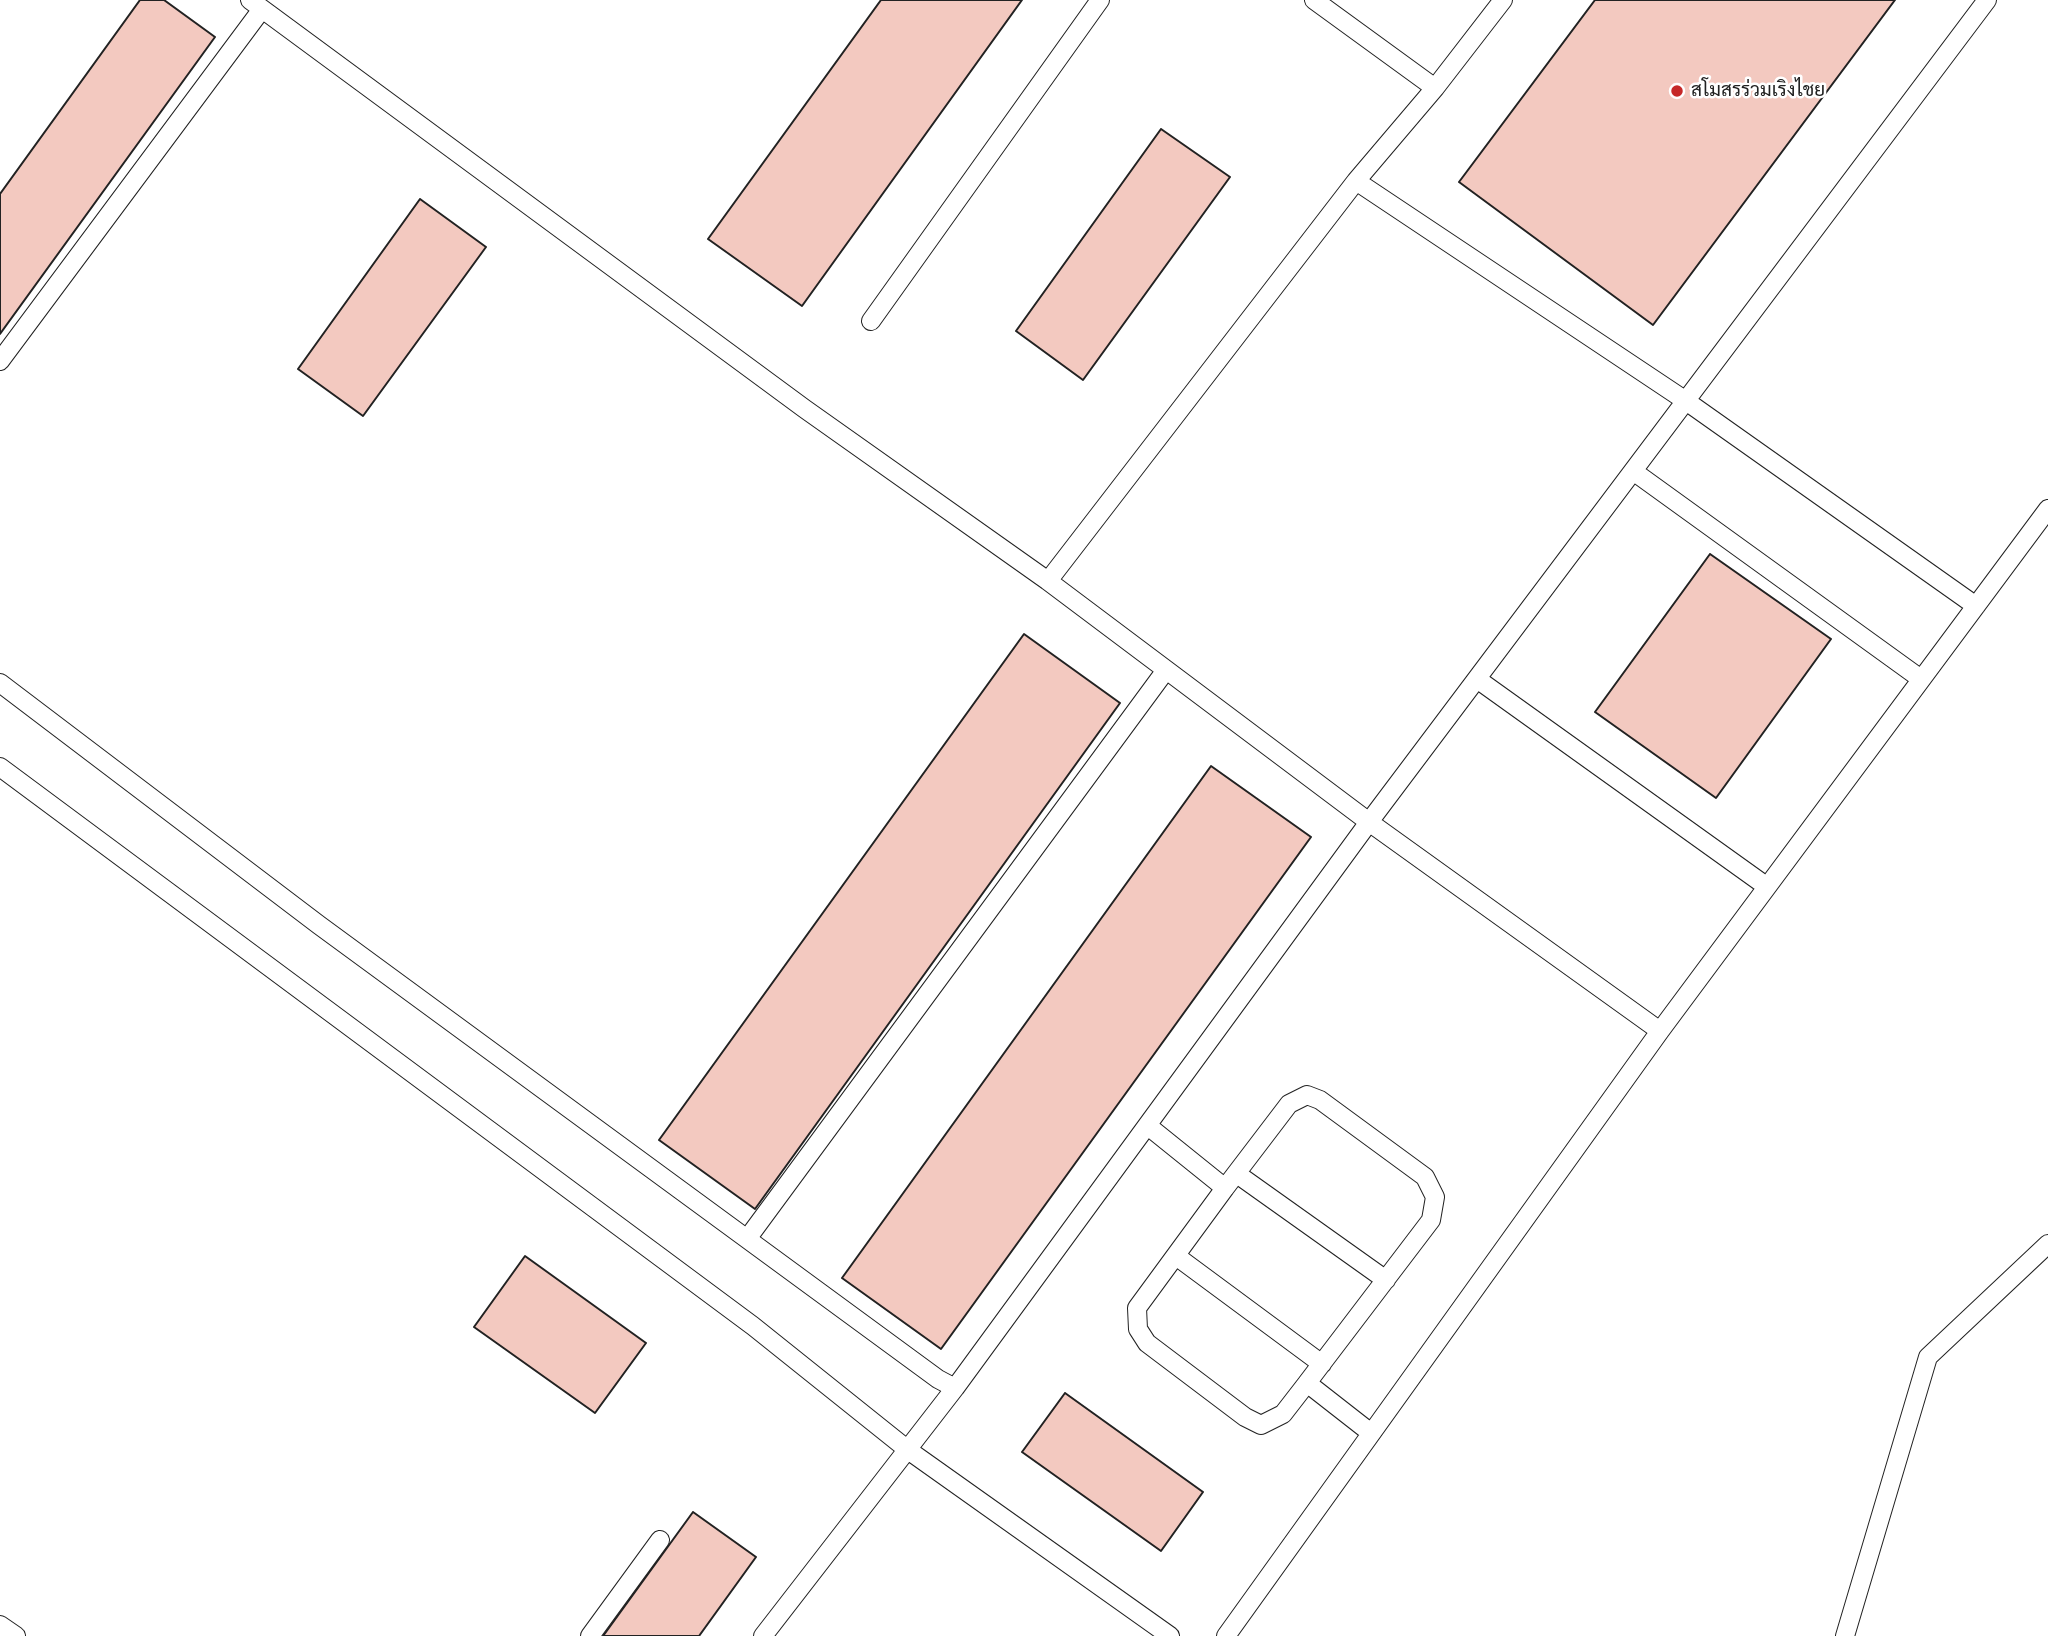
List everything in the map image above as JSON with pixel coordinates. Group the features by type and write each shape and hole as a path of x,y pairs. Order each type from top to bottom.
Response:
{"lane":[{"path":"870,321 1100,0"},
{"path":"1314,0 1435,88"},
{"path":"1048,582 1356,181 1435,88 1503,0"},
{"path":"763,1636 955,1388 1369,822 1987,0"},
{"path":"0,361 256,4 806,409 1048,582 1369,822 1660,1031"},
{"path":"1356,181 1686,401 1976,606"},
{"path":"1633,471 1921,679"},
{"path":"1226,1636 1660,1031 2048,509"},
{"path":"747,1239 1166,670"},
{"path":"1477,679 1766,886"},
{"path":"0,684 319,925 938,1379 955,1388"},
{"path":"0,767 753,1326 908,1450 1170,1636"},
{"path":"1307,1096 1320,1100 1425,1177 1435,1197 1431,1220 1322,1364 1283,1414 1261,1425 1245,1418 1147,1343 1138,1329 1137,1308 1231,1181 1289,1104 1307,1096"},
{"path":"1149,1126 1386,1280"},
{"path":"1845,1636 1928,1357 2048,1244"},
{"path":"1176,1256 1322,1364"},
{"path":"1307,1383 1371,1433"},
{"path":"590,1636 660,1539"},
{"path":"0,1625 16,1636"}],"building":[{"path":"140,0 164,0 215,37 0,334 0,194"},
{"path":"881,0 1022,0 802,306 708,239"},
{"name":"สโมสรร่วมเริงไชย","path":"1595,0 1895,0 1653,325 1459,182"},
{"path":"1161,129 1230,177 1083,380 1016,331"},
{"path":"420,199 486,247 363,416 298,369"},
{"path":"1710,554 1831,639 1716,798 1595,712"},
{"path":"1024,634 1120,703 755,1209 659,1140"},
{"path":"1211,766 1311,837 941,1349 842,1278"},
{"path":"525,1256 646,1343 595,1413 474,1327"},
{"path":"1065,1393 1203,1492 1161,1551 1022,1452"},
{"path":"693,1512 756,1557 699,1636 603,1636"}],"place":[{"name":"สโมสรร่วมเริงไชย","path":"1677,91"}]}
